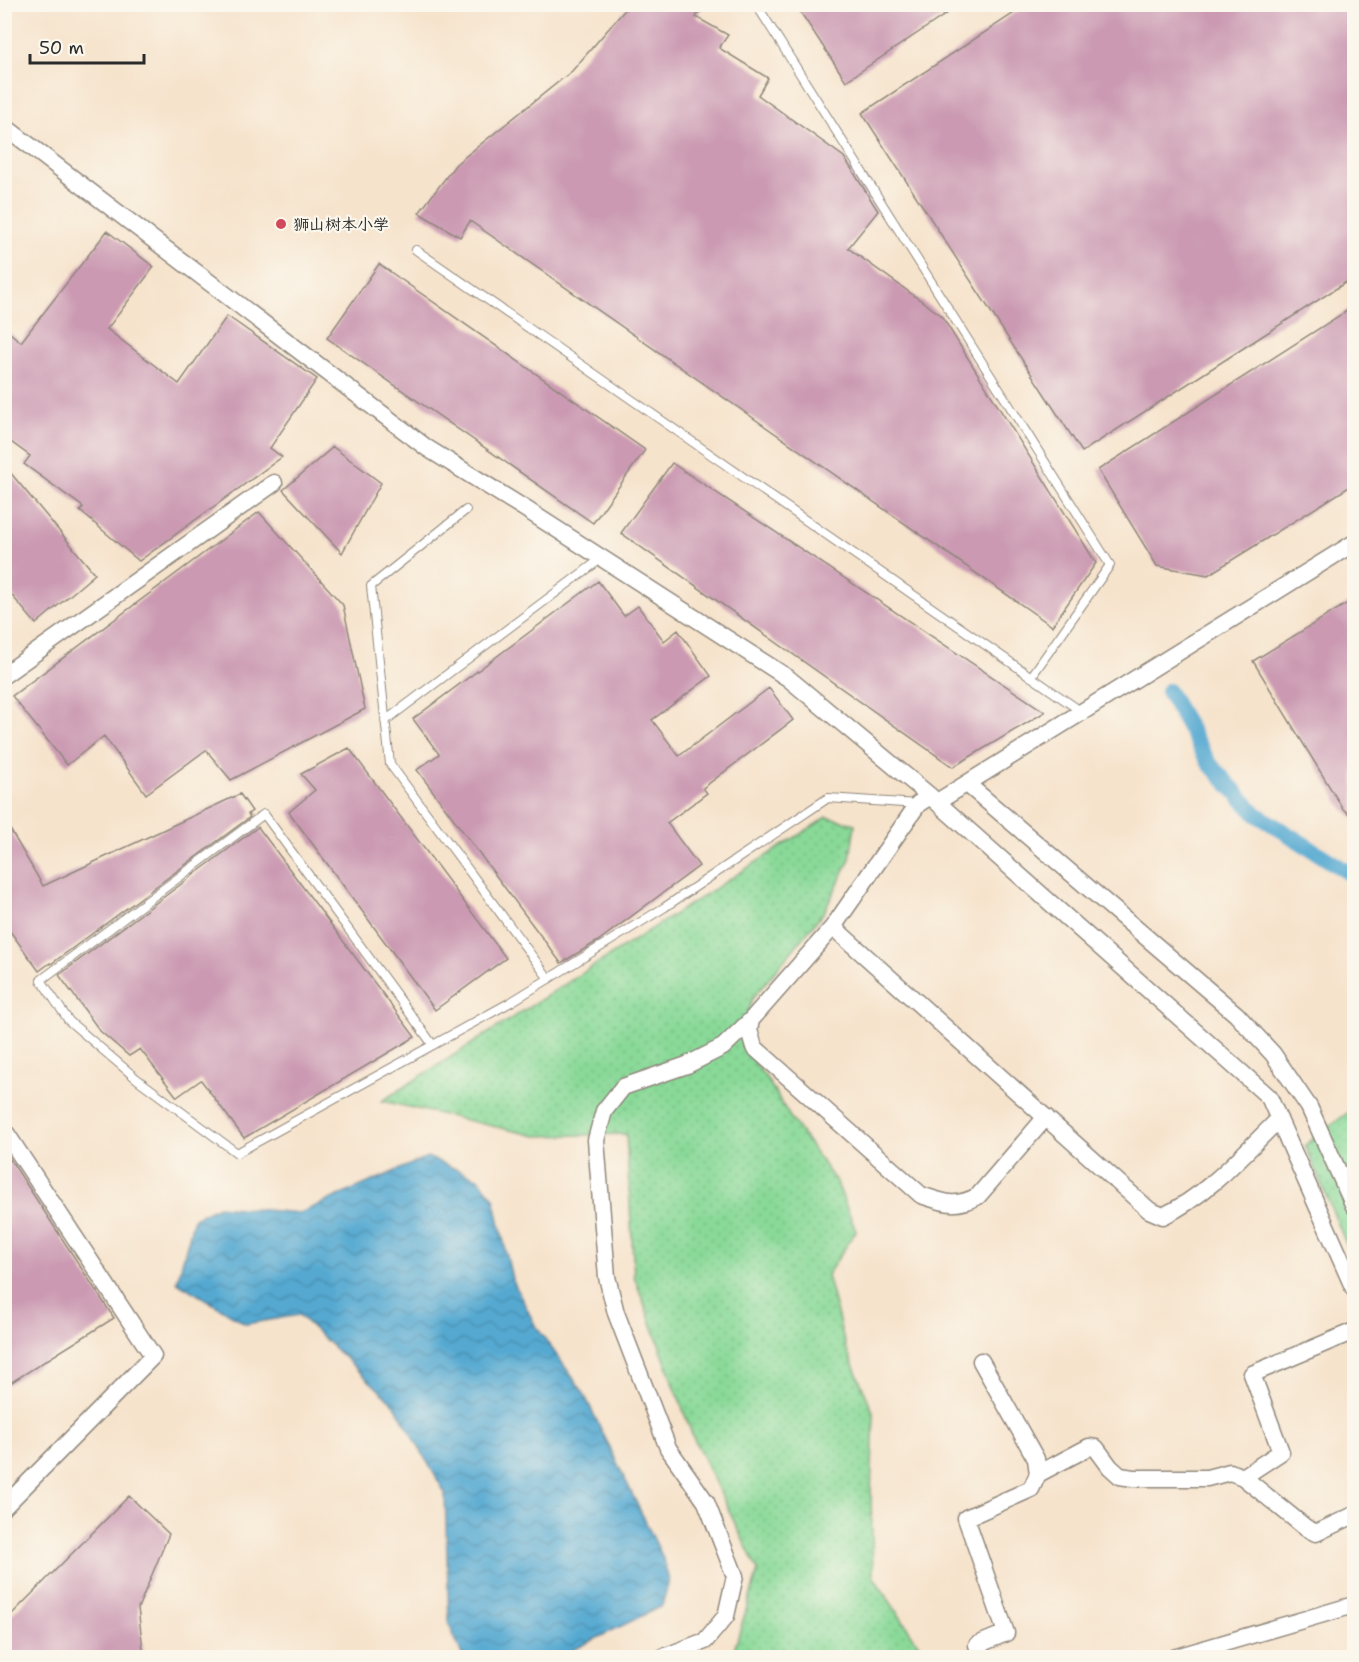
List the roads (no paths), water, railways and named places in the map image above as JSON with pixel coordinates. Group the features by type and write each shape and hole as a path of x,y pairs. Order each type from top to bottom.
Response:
{"street":[{"path":"4,126 427,448 788,678 1269,1097 1354,1289"},
{"path":"4,675 274,483"},
{"path":"661,1658 705,1641 726,1616 735,1575 706,1502 668,1448 616,1313 607,1277 596,1140 604,1111 623,1087 687,1065 723,1047 833,927 928,801 967,784 1354,543"},
{"path":"967,784 1236,1014 1273,1054 1309,1107 1354,1206"},
{"path":"833,927 1149,1210 1163,1216 1184,1206 1229,1168 1279,1119"},
{"path":"750,1020 749,1030 754,1047 921,1195 946,1203 965,1203 978,1196 1046,1117"},
{"path":"4,1130 153,1356 4,1507"},
{"path":"1243,1477 1281,1452 1252,1374 1354,1331"},
{"path":"981,1361 1036,1459 1038,1474 1031,1489 966,1518 1006,1633 977,1645 984,1658"},
{"path":"1038,1474 1089,1448 1096,1448 1120,1476 1207,1478 1230,1472 1243,1477 1306,1528 1316,1533 1354,1515"},
{"path":"1173,1658 1354,1605"}],"lane":[{"path":"756,4 1110,565 1031,677"},
{"path":"416,250 1082,712"},
{"path":"466,510 371,586 390,764 549,979"},
{"path":"386,721 602,558"},
{"path":"433,1045 264,814 41,980 69,1021 136,1079 237,1153 433,1045 511,1002 664,907 828,798 928,801"}],"water":[{"path":"427,1157 478,1178 494,1198 512,1279 535,1325 583,1392 662,1556 669,1580 662,1606 569,1652 550,1657 463,1657 449,1624 445,1493 394,1404 299,1315 246,1324 177,1282 194,1218 218,1206 300,1213"}],"waterway":[{"path":"1168,691 1209,763 1256,814 1354,876"}],"place":[{"name":"狮山树本小学","path":"281,224"}]}
